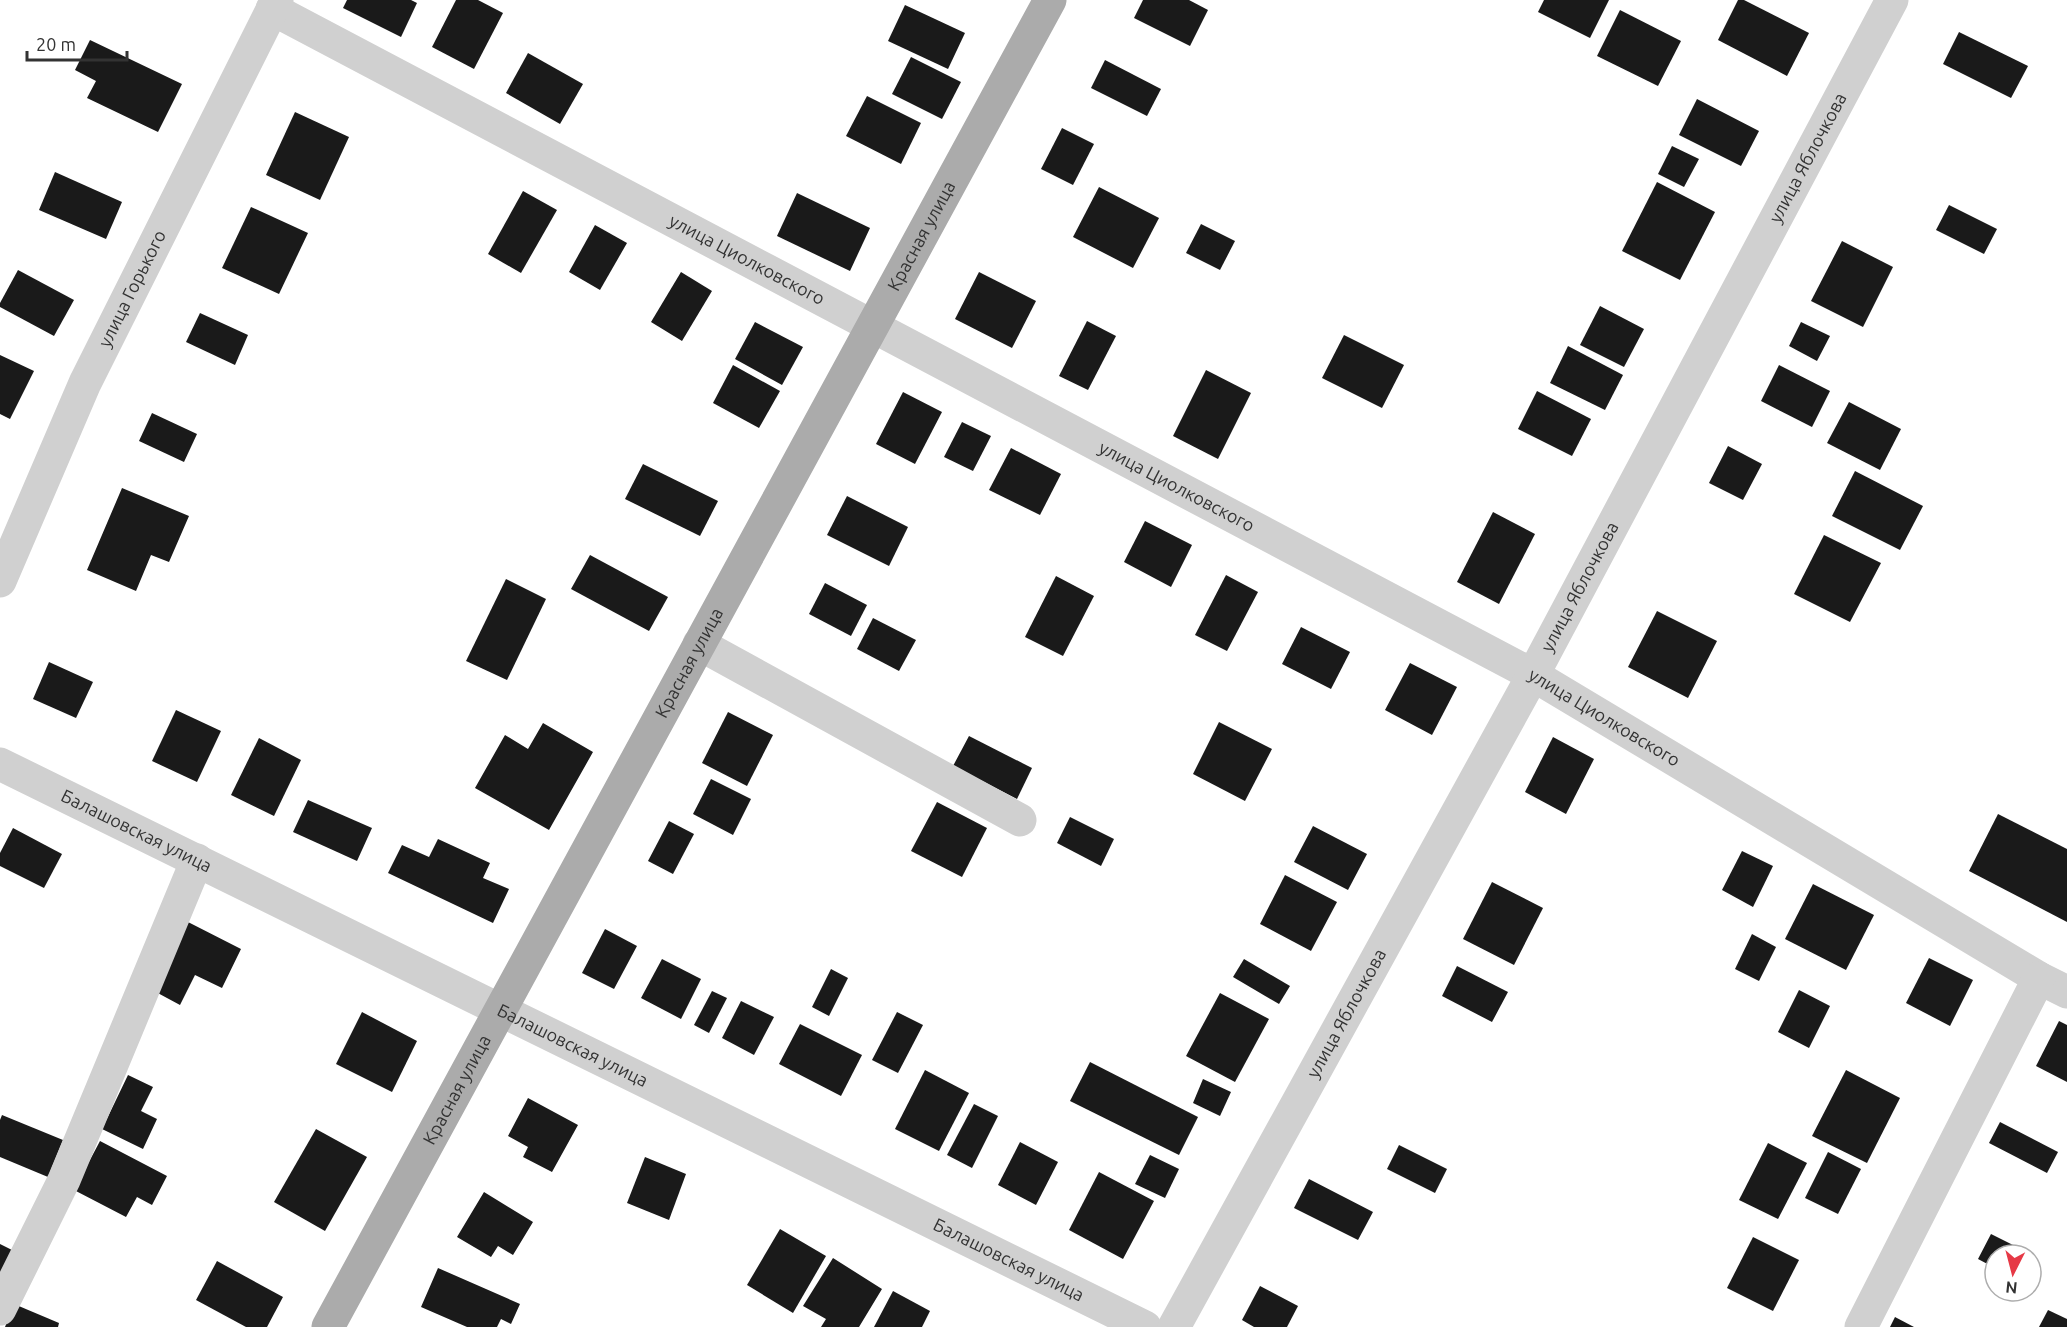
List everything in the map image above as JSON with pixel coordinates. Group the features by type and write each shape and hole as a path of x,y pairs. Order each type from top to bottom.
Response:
{"main road":[{"name":"Красная улица","path":"328,1327 1050,0"}],"street":[{"name":"улица Яблочкова","path":"1174,1327 1533,675 1892,0"},
{"name":"улица Циолковского","path":"275,4 872,326 1533,675 2053,985"},
{"name":"улица Горького","path":"0,581 85,383 275,4"},
{"path":"699,644 1020,820"},
{"name":"Балашовская улица","path":"0,764 1145,1327"},
{"path":"0,1309 64,1180 197,860"},
{"path":"1861,1327 2053,985"}],"building":[{"path":"347,0 411,0 417,3 401,37 343,8"},
{"path":"456,0 478,0 503,13 474,69 432,47"},
{"path":"1143,0 1189,0 1208,10 1190,46 1134,18"},
{"path":"1544,0 1609,0 1590,38 1538,12"},
{"path":"1738,0 1744,0 1809,33 1787,76 1718,40"},
{"path":"905,5 965,33 948,69 888,41"},
{"path":"1620,10 1681,41 1658,86 1597,56"},
{"path":"1959,32 2028,66 2011,98 1943,64"},
{"path":"90,40 182,84 158,132 87,98 96,81 75,70"},
{"path":"528,53 583,84 560,124 506,93"},
{"path":"911,57 961,82 942,119 892,94"},
{"path":"1105,60 1161,89 1147,116 1091,88"},
{"path":"867,96 921,123 901,164 846,136"},
{"path":"1697,99 1759,131 1741,166 1679,135"},
{"path":"295,112 349,137 320,200 266,175"},
{"path":"1062,128 1094,144 1073,185 1041,169"},
{"path":"1672,146 1699,159 1684,187 1658,174"},
{"path":"55,172 122,202 106,239 39,210"},
{"path":"1657,182 1715,212 1680,280 1622,251"},
{"path":"1099,187 1159,218 1133,268 1073,237"},
{"path":"523,191 557,210 521,273 488,254"},
{"path":"797,193 870,228 850,271 777,236"},
{"path":"1949,205 1997,229 1984,254 1936,230"},
{"path":"251,207 308,233 279,294 222,268"},
{"path":"1201,224 1235,241 1220,270 1186,253"},
{"path":"595,225 627,243 600,290 569,272"},
{"path":"1842,241 1893,267 1863,327 1811,301"},
{"path":"18,270 74,300 54,336 0,307"},
{"path":"681,272 712,291 682,341 651,322"},
{"path":"979,272 1036,301 1012,348 955,319"},
{"path":"1600,306 1644,329 1624,367 1580,345"},
{"path":"200,313 248,335 235,365 186,342"},
{"path":"1087,321 1116,336 1088,390 1059,376"},
{"path":"755,322 803,347 782,385 735,359"},
{"path":"1801,322 1830,336 1817,361 1789,346"},
{"path":"1344,335 1404,365 1382,408 1322,378"},
{"path":"1568,346 1623,375 1605,410 1550,383"},
{"path":"0,355 34,371 10,419 0,414"},
{"path":"733,365 780,391 759,428 713,403"},
{"path":"1779,365 1830,391 1812,427 1761,401"},
{"path":"1206,370 1251,393 1218,459 1173,436"},
{"path":"1537,391 1591,419 1572,456 1518,429"},
{"path":"903,392 942,412 915,464 876,444"},
{"path":"1849,402 1901,429 1880,470 1827,443"},
{"path":"152,413 197,434 184,462 139,441"},
{"path":"962,422 991,436 973,471 944,457"},
{"path":"1728,446 1762,464 1743,500 1709,483"},
{"path":"1011,448 1061,474 1040,515 989,490"},
{"path":"643,464 718,501 700,536 625,499"},
{"path":"1855,471 1923,506 1900,550 1832,516"},
{"path":"122,488 189,516 169,562 151,555 136,591 87,570"},
{"path":"847,496 908,527 889,566 827,535"},
{"path":"1493,512 1535,534 1499,604 1457,582"},
{"path":"1145,521 1192,545 1171,587 1124,562"},
{"path":"1824,535 1881,563 1850,622 1794,594"},
{"path":"590,555 668,597 649,631 571,589"},
{"path":"1226,575 1258,592 1227,651 1195,635"},
{"path":"1056,576 1094,596 1063,656 1025,637"},
{"path":"506,579 546,599 507,680 466,661"},
{"path":"825,583 867,605 851,636 809,614"},
{"path":"1657,611 1717,641 1688,698 1628,667"},
{"path":"873,618 916,640 899,671 857,649"},
{"path":"1301,627 1350,652 1331,689 1282,664"},
{"path":"49,662 93,682 76,718 33,699"},
{"path":"1410,663 1457,687 1432,735 1385,710"},
{"path":"176,710 221,731 197,782 152,761"},
{"path":"728,712 773,735 747,786 702,763"},
{"path":"1219,722 1272,749 1245,801 1193,774"},
{"path":"543,723 593,752 549,830 475,788 505,735 528,749"},
{"path":"969,736 1032,768 1017,799 953,766"},
{"path":"1553,737 1594,759 1566,814 1525,792"},
{"path":"259,738 301,760 274,816 231,795"},
{"path":"711,779 751,799 733,835 693,814"},
{"path":"308,800 372,828 357,861 293,832"},
{"path":"937,802 987,828 962,877 911,851"},
{"path":"1998,814 2067,849 2067,922 1969,871"},
{"path":"1070,817 1114,839 1101,866 1057,843"},
{"path":"669,821 694,834 673,874 648,861"},
{"path":"1313,826 1367,854 1348,890 1294,862"},
{"path":"13,828 62,854 44,888 0,866 0,853"},
{"path":"438,839 490,863 483,878 509,889 493,923 388,873 402,845 429,857"},
{"path":"1742,851 1773,866 1753,907 1722,890"},
{"path":"1285,875 1337,902 1311,951 1260,924"},
{"path":"1492,882 1543,908 1514,965 1463,939"},
{"path":"1813,884 1874,915 1846,970 1785,939"},
{"path":"188,922 241,949 222,988 195,975 180,1005 154,991"},
{"path":"605,929 637,946 614,989 582,973"},
{"path":"1752,934 1776,947 1759,981 1735,969"},
{"path":"1929,958 1973,980 1950,1026 1906,1003"},
{"path":"662,959 701,979 681,1019 641,998"},
{"path":"1244,959 1290,986 1279,1004 1233,977"},
{"path":"1457,966 1508,992 1492,1022 1442,996"},
{"path":"831,969 848,978 829,1016 812,1007"},
{"path":"1799,990 1830,1006 1809,1048 1778,1032"},
{"path":"712,991 727,998 709,1033 694,1025"},
{"path":"1220,993 1269,1019 1235,1082 1186,1056"},
{"path":"741,1001 774,1017 754,1055 722,1038"},
{"path":"362,1012 417,1041 392,1092 336,1064"},
{"path":"897,1012 923,1025 898,1073 872,1060"},
{"path":"2059,1021 2067,1025 2067,1082 2036,1066"},
{"path":"800,1024 862,1055 841,1096 779,1064"},
{"path":"1090,1062 1198,1117 1179,1155 1070,1101"},
{"path":"925,1070 969,1093 939,1151 895,1129"},
{"path":"1846,1070 1900,1098 1867,1163 1812,1136"},
{"path":"128,1075 153,1087 141,1111 157,1119 143,1149 102,1129"},
{"path":"1203,1079 1231,1092 1220,1116 1193,1103"},
{"path":"528,1098 578,1125 552,1172 523,1157 528,1147 508,1136"},
{"path":"974,1104 998,1116 972,1168 947,1155"},
{"path":"2,1115 63,1140 48,1177 0,1157"},
{"path":"2000,1122 2058,1152 2047,1173 1989,1143"},
{"path":"316,1129 367,1157 325,1231 274,1202"},
{"path":"100,1141 167,1176 152,1205 137,1197 126,1217 74,1190"},
{"path":"1020,1142 1058,1162 1036,1205 998,1185"},
{"path":"1768,1143 1807,1163 1778,1219 1739,1200"},
{"path":"1399,1145 1447,1169 1435,1193 1387,1169"},
{"path":"1828,1152 1861,1169 1838,1214 1805,1198"},
{"path":"1150,1155 1179,1169 1165,1198 1135,1184"},
{"path":"645,1157 686,1174 669,1220 627,1203"},
{"path":"1099,1172 1154,1201 1123,1259 1069,1230"},
{"path":"1309,1179 1373,1212 1358,1240 1294,1208"},
{"path":"484,1192 533,1222 513,1255 498,1246 491,1257 457,1237"},
{"path":"780,1229 826,1256 793,1313 747,1285"},
{"path":"1991,1234 2009,1243 1986,1243"},
{"path":"1753,1237 1799,1260 1773,1311 1727,1288"},
{"path":"0,1244 16,1252 0,1287"},
{"path":"1983,1249 1983,1262 1978,1259"},
{"path":"833,1258 882,1289 859,1327 821,1327 826,1319 803,1306"},
{"path":"217,1261 283,1297 267,1327 246,1327 196,1300"},
{"path":"438,1268 520,1304 511,1324 501,1319 497,1327 467,1327 421,1307"},
{"path":"1260,1286 1298,1306 1287,1327 1254,1327 1242,1320"},
{"path":"893,1291 930,1311 922,1327 874,1327"},
{"path":"14,1304 59,1323 58,1327 5,1327"},
{"path":"2048,1310 2067,1319 2067,1327 2039,1327"},
{"path":"1895,1317 1914,1327 1890,1327"}]}
